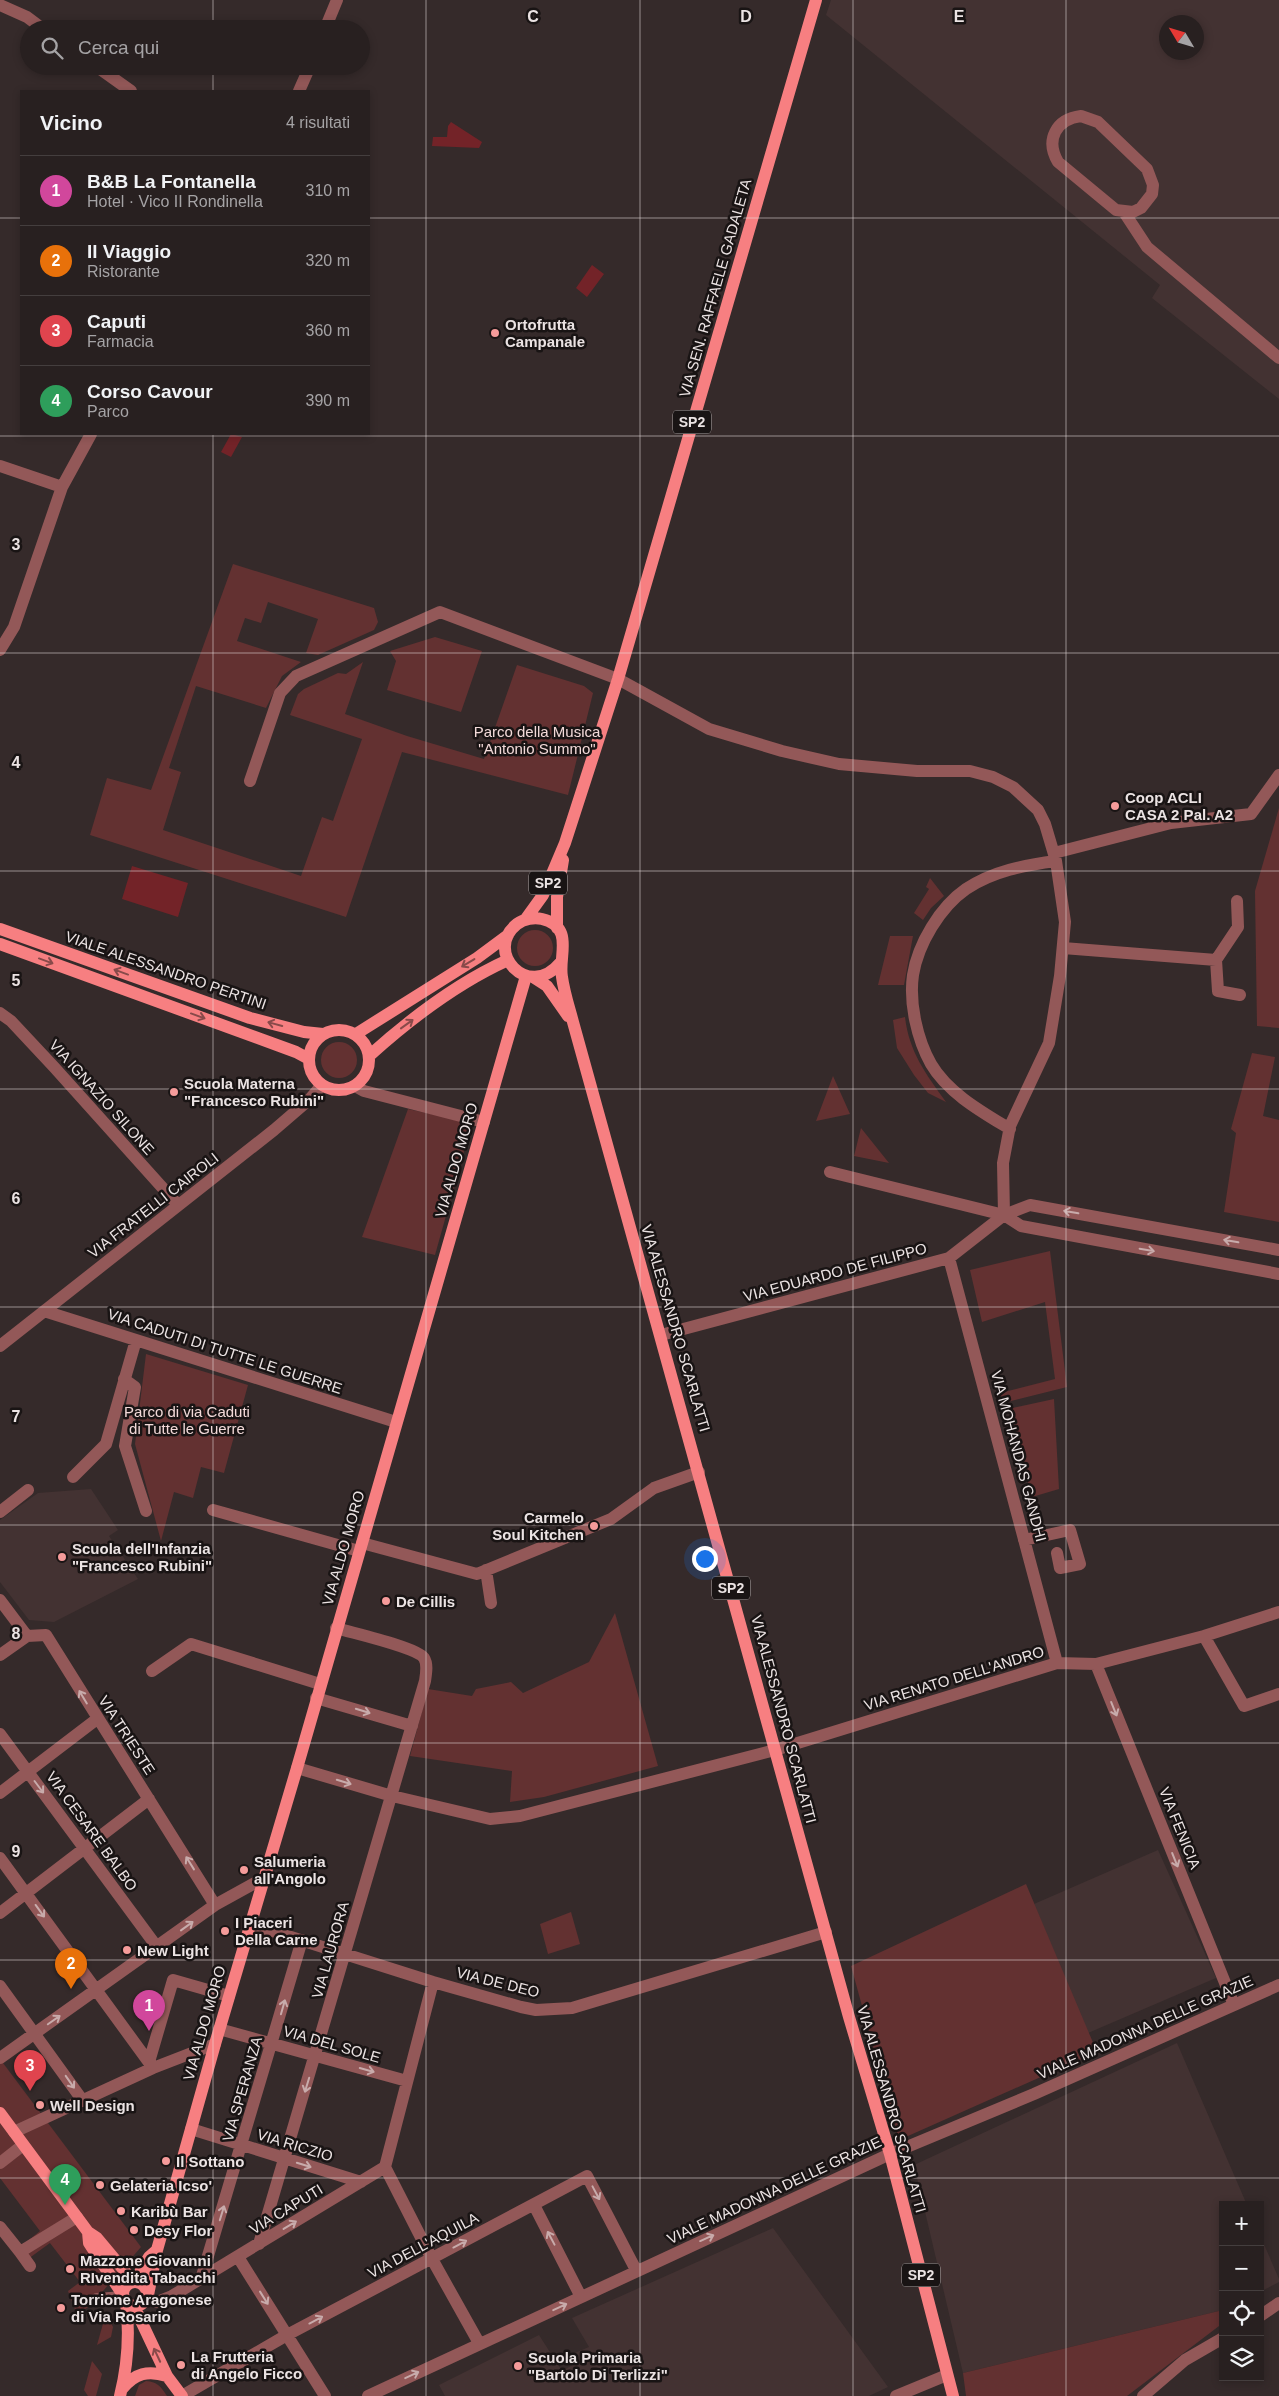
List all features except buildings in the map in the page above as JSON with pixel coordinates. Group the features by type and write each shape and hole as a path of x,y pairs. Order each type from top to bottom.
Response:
{"main road":[{"name":"VIA SEN. RAFFAELE GADALETA","path":"525,920 543,895 565,843 618,679 816,0"},
{"name":"VIA SEN. RAFFAELE GADALETA","path":"557,928 558,897 565,843"},
{"path":"356,1034 477,958 508,935 518,923 525,920 542,919 557,928 564,945 560,963 549,974 530,977 518,973 508,960 505,948 508,935"},
{"name":"VIALE ALESSANDRO PERTINI","path":"0,929 250,1018 304,1032 323,1034"},
{"path":"0,944 309,1059"},
{"path":"370,1056 395,1033 452,992 484,971 508,960"},
{"name":"VIA ALESSANDRO SCARLATTI","path":"560,963 573,1022 775,1750 890,2154 953,2396"},
{"name":"VIA ALESSANDRO SCARLATTI","path":"530,977 548,986 573,1022"},
{"name":"VIA ALDO MORO","path":"147,2296 157,2250 214,2044 297,1768 484,1122 530,977"},
{"path":"340,1029 356,1034 363,1040 370,1056 367,1073 355,1086 338,1090 322,1085 312,1074 309,1059 312,1045 323,1034 340,1029"},
{"path":"0,2113 88,2232 97,2238 134,2281 144,2284 147,2296 140,2305 127,2300"},
{"path":"88,2232 90,2243 127,2300 168,2376 182,2396"},
{"path":"121,2392 129,2350 130,2330 126,2285 134,2281 149,2257 157,2250"},
{"path":"121,2392 131,2379 139,2374 149,2372 168,2376"}],"street":[{"path":"329,20 337,0"},
{"path":"0,5 31,20"},
{"path":"109,75 130,90"},
{"path":"299,90 306,75"},
{"path":"1124,212 1141,208 1152,194 1153,185 1147,169 1098,122 1090,118 1072,117 1063,121 1052,136 1053,154 1058,162 1108,206 1124,212 1147,247 1279,358"},
{"path":"0,650 14,627 62,487 90,435"},
{"path":"0,466 62,487"},
{"path":"250,781 280,693 296,676 440,612 618,679 709,729 782,752 839,764 917,772 970,771 993,777 1013,787 1038,810 1046,824 1055,857 1065,922 1049,1043 1010,1129 1002,1163 1004,1214"},
{"path":"1010,1129 964,1098 931,1064 914,1013 913,976 920,951 943,911 961,893 980,882 1021,865 1171,823 1251,814 1279,775"},
{"path":"1237,901 1238,927 1216,960 1218,991 1240,995"},
{"path":"1063,948 1216,960"},
{"name":"VIA IGNAZIO SILONE","path":"0,1013 11,1021 54,1067 178,1205"},
{"name":"VIA FRATELLI CAIROLI","path":"0,1346 274,1130 310,1099 322,1085"},
{"path":"355,1086 364,1091 484,1122"},
{"path":"830,1172 1004,1214 1021,1226 1279,1274"},
{"name":"VIA EDUARDO DE FILIPPO","path":"661,1335 949,1258 1004,1214 1030,1205 1279,1250"},
{"name":"VIA MOHANDAS GANDHI","path":"949,1258 1056,1663"},
{"name":"VIA CADUTI DI TUTTE LE GUERRE","path":"44,1312 396,1422"},
{"path":"73,1477 106,1444 136,1340"},
{"path":"124,1379 135,1387 125,1446 146,1511"},
{"path":"213,1510 477,1574 611,1519 654,1488 699,1472"},
{"path":"0,1512 28,1490"},
{"path":"1024,1540 1070,1530 1080,1564 1060,1568 1057,1553"},
{"path":"486,1570 491,1603"},
{"path":"0,1600 27,1636 0,1655"},
{"name":"VIA RENATO DELL'ANDRO","path":"297,1768 392,1796 490,1819 520,1816 775,1750 1056,1663 1096,1664 1204,1636 1279,1612"},
{"name":"VIA LAURORA","path":"259,2244 316,2056 425,1681 426,1665 424,1658 412,1650 336,1628"},
{"name":"VIA TRIESTE","path":"27,1636 46,1635 97,1719 216,1905"},
{"path":"1204,1636 1244,1706 1279,1694"},
{"path":"152,1671 191,1644 320,1684"},
{"name":"VIA FENICIA","path":"1096,1664 1234,2005"},
{"path":"316,1698 412,1726"},
{"path":"0,1793 97,1719"},
{"name":"VIA CESARE BALBO","path":"0,1734 157,1948"},
{"path":"0,1913 149,1799"},
{"path":"0,1858 151,2065"},
{"path":"0,2058 216,1905 264,1878"},
{"name":"VIA DE DEO","path":"250,1924 433,1982 536,2010 572,2008 826,1932"},
{"name":"VIA SPERANZA","path":"202,2276 302,1940"},
{"path":"151,2065 173,1980 229,1996"},
{"path":"433,1982 385,2167 432,2259 479,2343"},
{"name":"VIALE MADONNA DELLE GRAZIE","path":"368,2396 636,2270 890,2154 1034,2094 1279,1985"},
{"path":"0,1986 84,2101"},
{"name":"VIA DEL SOLE","path":"219,2029 407,2082"},
{"path":"14,2132 84,2101 151,2065 214,2044"},
{"name":"VIA RICZIO","path":"191,2130 361,2182"},
{"path":"0,2164 23,2145"},
{"name":"VIA CAPUTI","path":"147,2296 157,2302 172,2296 202,2276 238,2257 385,2167"},
{"name":"VIA DELL'AQUILA","path":"182,2396 287,2335 587,2176 636,2270"},
{"path":"534,2205 581,2296"},
{"path":"20,2252 77,2217"},
{"path":"0,2227 30,2266"},
{"path":"238,2257 325,2396"},
{"path":"97,2299 127,2300"},
{"path":"1264,2313 1279,2303"},
{"path":"1143,2396 1184,2360 1219,2340"},
{"path":"896,2396 947,2375"}],"shaded area":[{"path":"831,0 1279,0 1279,399 1152,298 1160,285 826,15"},
{"path":"451,122 482,142 479,148 432,146 433,137 447,137 448,126"},
{"path":"592,265 604,274 587,297 576,288"},
{"path":"230,435 242,437 231,457 221,452"},
{"path":"132,866 188,883 178,917 122,899"},
{"name":"Scuola dell'Infanzia \"Francesco Rubini\"","path":"91,1489 118,1530 109,1536 138,1579 54,1622 29,1620 0,1582 0,1520 38,1493"},
{"path":"1158,1850 1216,1978 1088,2033 1034,1904"},
{"path":"1177,2043 1245,2201 1219,2201 1219,2311 963,2373 914,2165"},
{"path":"773,2228 888,2387 869,2396 445,2396 439,2385 539,2335 562,2371 571,2366 565,2357 589,2347 572,2318"},
{"path":"1264,2244 1279,2279 1279,2282 1264,2290"}],"green space":[{"name":"Parco della Musica \"Antonio Summo\"","path":"233,564 374,608 378,622 374,630 318,655 306,653 318,619 268,602 261,623 245,618 237,641 301,662 282,676 266,708 196,686 169,768 181,772 163,830 301,876 322,817 333,821 362,739 290,715 298,694 304,689 338,673 346,674 363,662 345,714 407,736 484,759 517,665 584,686 593,693 568,795 402,752 346,917 90,835 107,778 151,790"},
{"path":"435,637 482,651 461,712 387,690 396,661 390,651"},
{"path":"1279,808 1279,1028 1257,1026 1255,891"},
{"path":"930,878 944,896 931,908 923,920 914,913 929,889 926,887"},
{"path":"535,930 548,935 553,948 548,961 535,966 522,961 517,948 522,935"},
{"path":"890,936 913,936 904,985 878,985"},
{"path":"905,1017 914,1052 925,1072 946,1102 928,1093 897,1048 893,1020"},
{"path":"339,1042 346,1043 352,1047 356,1053 356,1067 352,1073 346,1077 339,1078 332,1077 326,1073 322,1067 321,1060 322,1053 326,1047 332,1043"},
{"path":"1252,1053 1275,1057 1263,1116 1279,1120 1279,1222 1224,1212 1236,1133 1231,1129"},
{"path":"833,1076 850,1114 816,1121"},
{"path":"408,1109 472,1123 435,1255 362,1237"},
{"path":"861,1128 889,1163 854,1156"},
{"path":"1050,1251 1067,1387 1003,1403 1000,1393 1055,1379 1045,1302 982,1322 970,1270"},
{"name":"Parco di via Caduti di Tutte le Guerre","path":"146,1354 248,1385 224,1473 201,1467 193,1498 174,1492 161,1541 135,1444"},
{"path":"1054,1399 1059,1489 1032,1497 1008,1409"},
{"path":"615,1613 658,1766 544,1797 510,1802 512,1771 410,1756 428,1689 472,1696 476,1689 511,1682 523,1693 589,1662"},
{"path":"1026,1884 1097,2052 899,2140 851,1966"},
{"path":"571,1912 580,1944 548,1954 540,1924"},
{"path":"0,2059 141,2247 91,2305 77,2315 68,2291 80,2282 50,2243 28,2259 19,2248 40,2231 0,2178"},
{"path":"1219,2311 1219,2326 1127,2396 966,2396 963,2373"},
{"path":"106,2313 113,2327 111,2337 97,2345"},
{"path":"92,2361 102,2374 96,2396 88,2396 84,2390"},
{"path":"146,2381 159,2385 167,2396 135,2396 139,2385"}],"place":[{"name":"Ortofrutta Campanale","path":"495,333"},
{"name":"Coop ACLI CASA 2 Pal. A2","path":"1115,806"},
{"name":"Scuola Materna \"Francesco Rubini\"","path":"174,1092"},
{"name":"Carmelo Soul Kitchen","path":"594,1526"},
{"name":"Scuola dell'Infanzia \"Francesco Rubini\"","path":"62,1557"},
{"name":"De Cillis","path":"386,1601"},
{"name":"Salumeria all'Angolo","path":"244,1870"},
{"name":"I Piaceri Della Carne","path":"225,1931"},
{"name":"New Light","path":"127,1950"},
{"name":"Il Viaggio","path":"71,1989"},
{"name":"B&B La Fontanella","path":"149,2031"},
{"name":"Caputi","path":"30,2091"},
{"name":"Well Design","path":"40,2105"},
{"name":"Il Sottano","path":"166,2161"},
{"name":"Gelateria Icso'","path":"100,2185"},
{"name":"Corso Cavour","path":"65,2205"},
{"name":"Karibù Bar","path":"121,2211"},
{"name":"Desy Flor","path":"134,2230"},
{"name":"Mazzone Giovanni RIvendita Tabacchi","path":"70,2269"},
{"name":"Torrione Aragonese di Via Rosario","path":"61,2308"},
{"name":"La Frutteria di Angelo Ficco","path":"181,2365"},
{"name":"Scuola Primaria \"Bartolo Di Terlizzi\"","path":"518,2366"}]}
